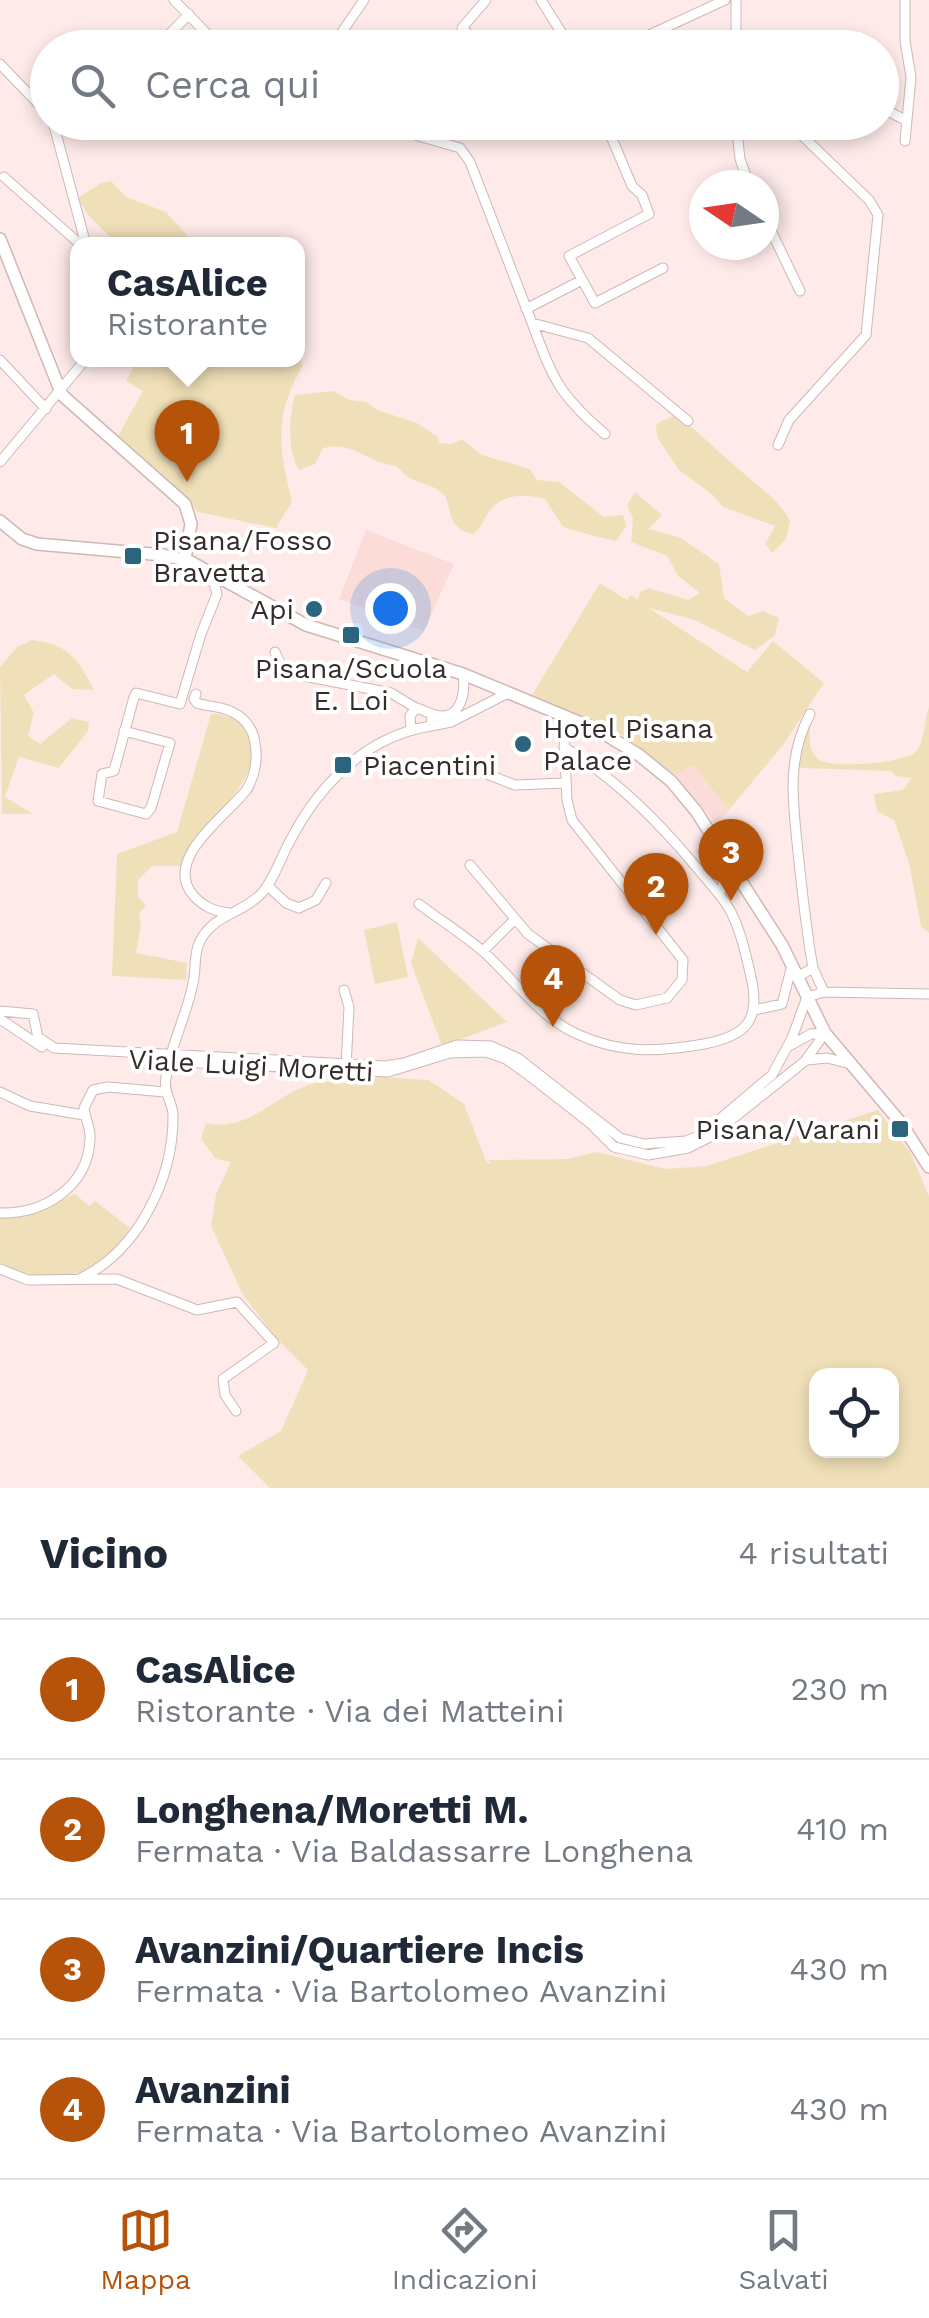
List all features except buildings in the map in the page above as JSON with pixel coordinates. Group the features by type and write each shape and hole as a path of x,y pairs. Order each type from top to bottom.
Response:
{"main road":[{"path":"0,239 60,392 183,501 191,521 187,560"},
{"path":"0,522 22,539 37,544 187,560 306,625 464,674 606,734 671,781 696,811 795,971 825,1033 907,1130 929,1168"}],"street":[{"path":"174,0 204,30"},
{"path":"343,30 364,0"},
{"path":"464,30 486,0"},
{"path":"541,0 560,30"},
{"path":"661,30 726,0"},
{"path":"736,0 736,30"},
{"path":"905,0 904,41 911,77 905,141"},
{"path":"173,30 188,14"},
{"path":"0,64 30,95"},
{"path":"899,117 907,121"},
{"path":"58,140 82,237"},
{"path":"439,140 460,148 466,155 560,390 573,407 605,434"},
{"path":"612,140 632,186 649,207 649,214 569,256 595,304 663,268"},
{"path":"737,140 744,170"},
{"path":"778,445 792,416 866,335 878,215 872,203 807,140"},
{"path":"4,178 76,237"},
{"path":"779,247 800,291"},
{"path":"526,308 582,280"},
{"path":"532,323 588,338 688,420"},
{"path":"0,360 46,409"},
{"path":"0,462 80,367"},
{"path":"124,731 170,743 152,808 146,814 96,799 102,774 114,771 124,731 136,693 180,704 217,594 216,585 194,571 187,560"},
{"path":"275,652 282,667 294,674 391,693 432,714 451,713 464,699 464,674"},
{"path":"204,934 218,920 254,901 268,886 297,827 340,773 378,742 411,729 451,722 508,692"},
{"path":"81,1278 119,1253 154,1198 172,1128 172,1108 166,1092 170,1059 193,986 207,916 188,886 186,868 201,838 248,786 256,763 252,732 243,719 228,710 197,704 196,694"},
{"path":"464,699 474,708"},
{"path":"411,729 411,714 416,708"},
{"path":"430,726 432,714"},
{"path":"810,714 798,739 792,790 803,912 814,968 824,992"},
{"path":"470,865 536,942 626,1004 662,1000 676,991 684,968 677,950 657,930 569,814 562,715"},
{"path":"419,904 483,951 562,1026 586,1038 629,1051 662,1051 728,1039 745,1028 754,1010 753,986 739,930 720,893 643,808 598,769 564,748"},
{"path":"446,763 514,785 565,783"},
{"path":"720,893 730,864"},
{"path":"268,886 286,903 299,908 316,900 326,883"},
{"path":"204,906 232,913"},
{"path":"483,951 514,920"},
{"path":"754,1010 782,1004 795,971 814,968"},
{"path":"344,990 349,1007 346,1068"},
{"path":"806,997 824,992 929,994"},
{"name":"Viale Luigi Moretti","path":"346,1068 393,1066 453,1046 492,1046 518,1058 620,1138 640,1144 666,1143 696,1138 771,1077 786,1051 806,997"},
{"path":"12,1026 12,1018 19,1012"},
{"name":"Viale Luigi Moretti","path":"0,1015 34,1014 40,1040 51,1047 170,1059"},
{"name":"Viale Luigi Moretti","path":"0,1015 50,1052 60,1054 393,1072 454,1052 491,1053 527,1074 591,1124 612,1146"},
{"path":"27,1036 34,1026"},
{"path":"612,1146 648,1155 699,1144 805,1061 825,1033"},
{"name":"Viale Luigi Moretti","path":"786,1051 805,1036 825,1033"},
{"path":"805,1061 827,1058 851,1064"},
{"path":"0,1212 36,1208 73,1184 89,1149 84,1102 96,1088 166,1092"},
{"path":"0,1092 30,1106 84,1115"},
{"path":"612,1146 652,1151 661,1150 666,1143"},
{"path":"0,1268 28,1280 122,1280 197,1310 236,1302 274,1343 223,1379 225,1395 236,1411"}],"shaded area":[{"path":"111,181 126,197 166,212 189,237 110,237 88,215 78,198"},
{"path":"134,367 302,367 287,401 281,432 292,502 276,528 198,512 171,482 118,436 143,391 126,381"},
{"path":"333,391 417,423 438,437 439,443 451,444 462,439 482,455 530,469 537,480 559,482 604,517 623,515 626,526 616,541 563,527 545,499 517,496 498,503 473,534 454,522 439,491 408,477 396,466 353,450 323,448 315,464 299,470 292,454 290,433 295,395"},
{"path":"675,415 785,513 790,521 786,539 772,553 765,544 775,526 723,507 679,470 657,437 656,424"},
{"path":"635,492 662,515 649,529 681,538 719,564 724,598 748,616 763,611 779,618 775,635 755,650 695,620 649,608 747,672 773,641 824,683 783,745 729,810 693,765 676,775 624,736 532,695 600,583 627,600 631,595 638,600 640,592 649,588 688,600 700,593 678,576 667,556 631,542 633,519 627,505"},
{"path":"366,530 454,564 424,631 339,599"},
{"path":"32,640 64,649 94,690 72,689 54,674 24,695 34,713 28,736 40,744 72,718 89,722 88,731 59,768 19,757 5,797 33,814 2,814 0,667 17,647"},
{"path":"929,707 929,933 921,926 909,863 894,820 877,811 874,794 903,790 912,778 896,776 891,771 800,768 799,756 810,721 811,749 824,762 866,764 909,756 921,742"},
{"path":"211,714 231,718 246,730 253,747 251,764 230,800 189,850 181,866 152,866 138,880 138,897 146,905 139,914 136,953 187,963 186,980 112,976 117,854 177,832"},
{"path":"693,765 729,810 716,824 676,775"},
{"path":"397,922 408,977 375,984 364,930"},
{"path":"418,938 507,1022 442,1046 411,963"},
{"path":"379,1077 429,1080 464,1104 487,1163 491,1164 488,1160 567,1159 597,1152 665,1169 707,1166 878,1110 910,1152 929,1196 929,1488 270,1488 238,1456 281,1431 308,1370 276,1338 243,1295 211,1226 216,1194 231,1162 216,1159 201,1139 206,1123 236,1122 319,1082 351,1083"},
{"path":"75,1194 89,1206 95,1201 130,1228 110,1256 81,1272 53,1277 25,1273 0,1262 0,1216 39,1211"}],"place":[{"name":"CasAlice","path":"187,482"},
{"name":"Pisana/Fosso Bravetta","path":"133,556"},
{"name":"Api","path":"314,609"},
{"name":"Pisana/Scuola E. Loi","path":"351,635"},
{"name":"Hotel Pisana Palace","path":"523,744"},
{"name":"Piacentini","path":"343,765"},
{"name":"Avanzini/Quartiere Incis","path":"731,901"},
{"name":"Longhena/Moretti M.","path":"656,935"},
{"name":"Avanzini","path":"553,1027"},
{"name":"Pisana/Varani","path":"900,1129"}]}
